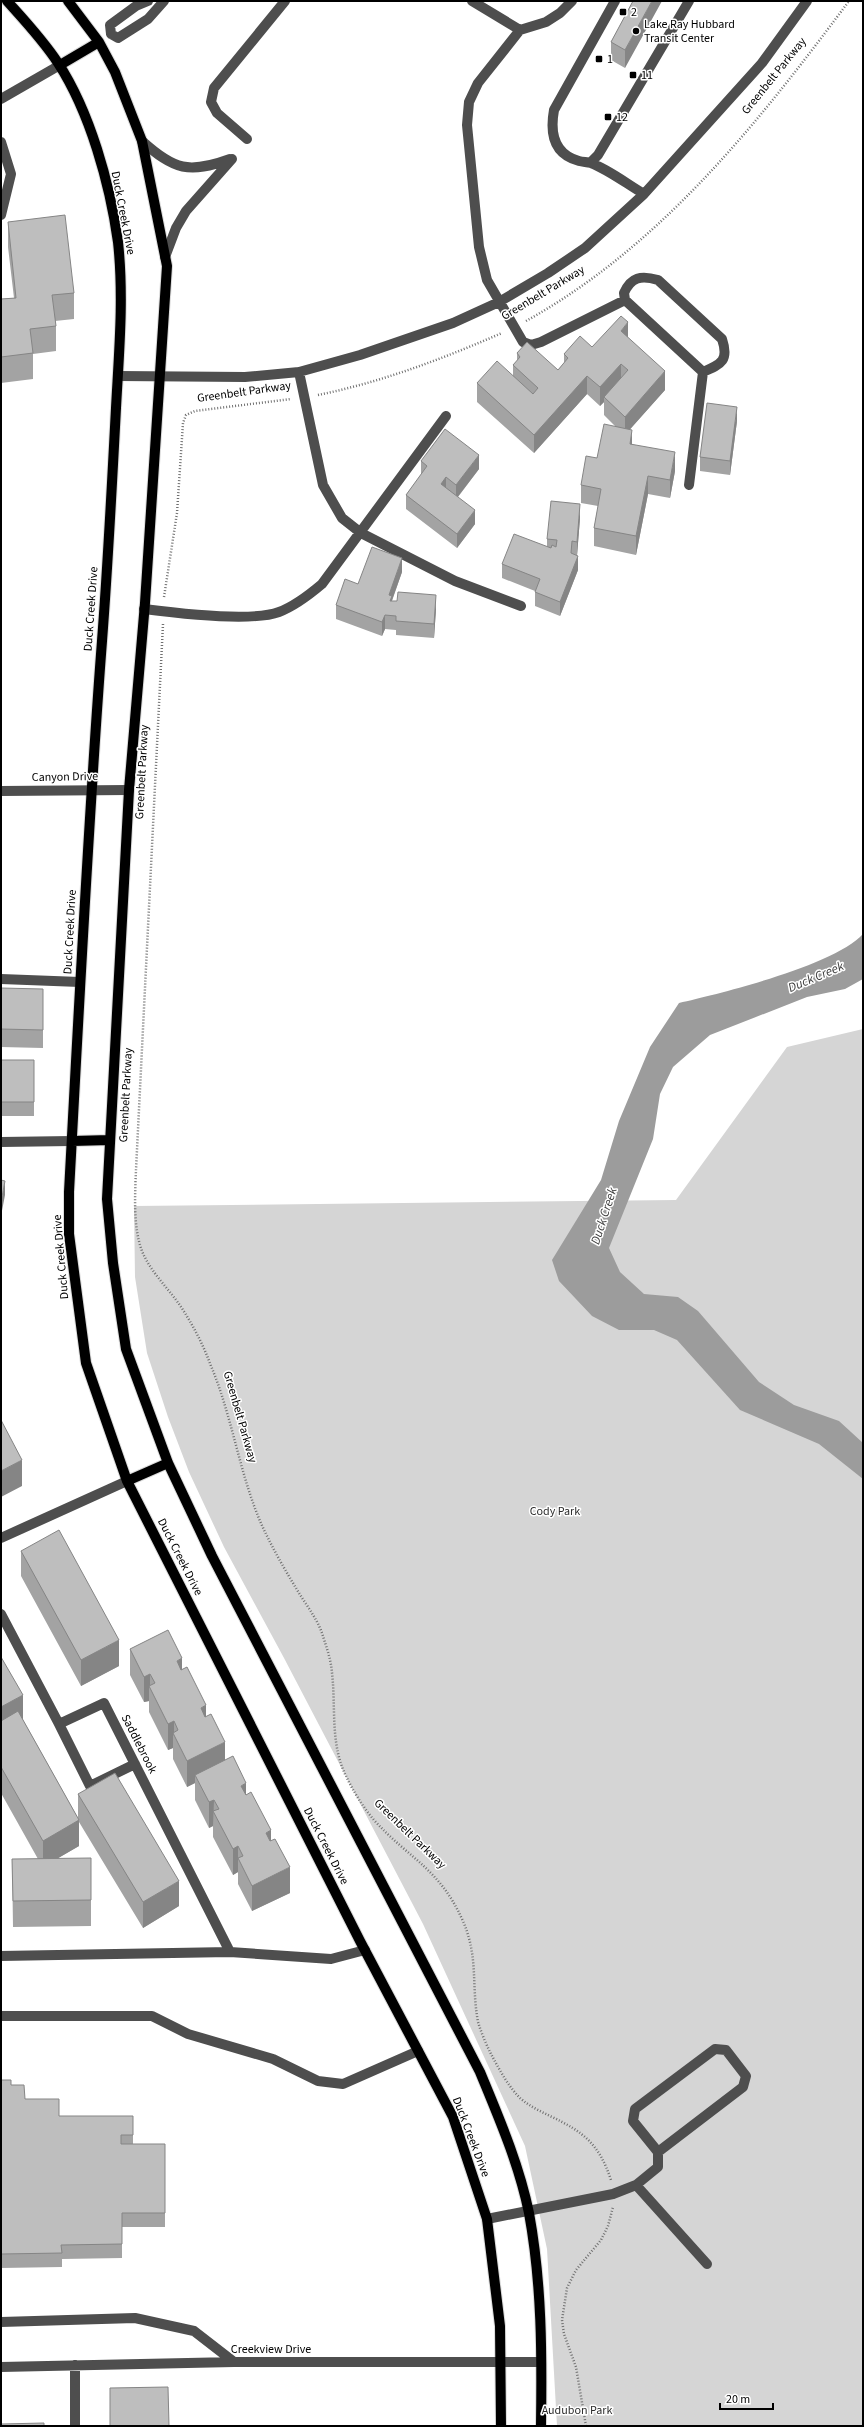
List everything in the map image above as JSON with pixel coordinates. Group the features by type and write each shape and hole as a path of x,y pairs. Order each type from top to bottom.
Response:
{"main road":[{"name":"Duck Creek Drive","path":"7,1 39,36 60,65 81,108 97,150 117,240 122,293 106,580 90,791 72,1141 69,1234 86,1363 127,1481 365,1950 452,2117 487,2219 500,2326 501,2426"},
{"path":"68,1 99,42 115,72 142,141 165,257 160,378 144,609 129,790 107,1199 113,1263 126,1349 168,1463 216,1563 480,2072 510,2143 528,2212 541,2307 542,2362 540,2426"},
{"path":"60,65 99,42"},
{"path":"72,1141 110,1140"},
{"path":"127,1481 168,1463"}],"street":[{"path":"111,34 110,25 136,6 148,1"},
{"path":"111,34 118,38 148,19 164,1"},
{"path":"247,139 217,113 211,102 214,88 286,1"},
{"path":"472,1 520,30"},
{"path":"572,1 560,13 546,22 520,30 478,83 469,102 467,125 479,247 487,280 523,342 531,345 625,300"},
{"path":"615,1 554,110 551,123 552,137 558,146 568,156 578,161 590,163 644,194"},
{"path":"590,163 598,155 689,1"},
{"name":"Greenbelt Parkway","path":"118,376 160,378 245,377 299,372 360,355 453,323 499,302 548,273 585,248 644,194 762,63 807,1"},
{"path":"99,42 111,34"},
{"path":"1,99 60,65"},
{"path":"142,141 161,158 183,169 208,168 232,159 186,211 176,228 165,257"},
{"path":"1,142 11,174 1,215"},
{"path":"647,277 658,280 722,338 725,357 715,367 703,372 625,300 624,293 628,283 636,278 647,277"},
{"path":"299,372 323,485 342,518 361,533 456,581 521,606"},
{"path":"689,485 703,372"},
{"path":"144,609 163,612 239,616 277,613 301,601 322,584 446,416"},
{"name":"Canyon Drive","path":"1,791 129,790"},
{"path":"1,979 80,982"},
{"path":"1,1142 72,1141"},
{"path":"1,1538 127,1481"},
{"path":"1,1614 60,1724 90,1786 135,1764"},
{"name":"Saddlebrook","path":"60,1724 104,1703 230,1952"},
{"path":"1,1956 230,1952 331,1959 365,1950"},
{"path":"1,2016 152,2016 188,2034 273,2060 318,2081 343,2084 418,2051"},
{"path":"487,2219 613,2194 636,2185 658,2167 658,2152 633,2121 635,2109 716,2048 726,2050 746,2076 743,2087 658,2152"},
{"path":"636,2185 707,2264"},
{"path":"1,2322 135,2318 194,2331 234,2362"},
{"name":"Creekview Drive","path":"1,2367 234,2362 542,2362"},
{"path":"75,2365 75,2426"}],"path":[{"name":"Greenbelt Parkway","path":"586,2426 576,2367 564,2334 562,2320 570,2282 576,2270 601,2240 608,2226 613,2207 613,2194 606,2163 596,2146 582,2132 536,2109 520,2098 508,2083 491,2054 479,2025 471,1939 451,1896 437,1877 375,1821 362,1805 344,1773 336,1744 332,1673 328,1651 320,1628 282,1565 261,1524 245,1482 222,1396 203,1347 180,1306 151,1267 143,1253 139,1239 135,1205 136,1170 163,612 177,513 183,423 186,415 196,411 257,405 305,397 360,386 402,374 514,327 580,288 649,234 744,135 805,60 849,1"}],"green space":[{"name":"Cody Park","path":"863,1029 863,2426 557,2426 547,2249 525,2146 423,1924 284,1658 224,1547 189,1472 168,1417 147,1353 135,1277 134,1206 676,1200 787,1047"}],"water":[{"name":"Duck Creek","path":"863,934 863,979 845,989 807,997 710,1035 673,1067 660,1094 653,1139 609,1248 620,1272 644,1294 678,1297 698,1311 759,1382 794,1405 839,1421 863,1443 863,1479 819,1444 740,1410 677,1340 654,1330 619,1330 592,1316 559,1281 552,1260 601,1180 619,1121 650,1047 679,1003 749,985 804,967 849,945"}],"building":[{"path":"633,1 652,1 625,50 611,42"},
{"path":"65,215 74,293 52,295 56,326 30,329 33,353 1,357 1,299 16,298 8,222"},
{"path":"621,316 628,322 621,331 665,371 625,417 604,397 628,370 621,364 600,387 587,376 534,435 477,383 497,361 533,394 538,388 513,365 520,357 517,353 527,342 558,370 568,358 564,354 580,336 592,347"},
{"path":"707,403 737,407 730,461 700,457"},
{"path":"604,424 632,430 630,444 675,452 670,480 648,476 636,536 594,528 601,489 581,485 586,456 597,458"},
{"path":"445,429 479,455 456,485 446,477 441,484 475,510 457,534 406,495 427,466 421,461"},
{"path":"551,501 580,504 577,542 572,541 571,553 578,556 560,602 535,592 540,579 502,564 514,534 551,548 552,545 556,547 557,540 547,539"},
{"path":"372,547 402,558 389,595 392,596 390,601 397,601 398,592 436,595 434,624 396,621 396,616 385,615 382,622 336,605 345,579 358,584"},
{"path":"1,988 43,989 43,1030 1,1029"},
{"path":"1,1060 34,1060 34,1102 1,1102"},
{"path":"1,1180 5,1181 1,1202"},
{"path":"1,1420 22,1460 1,1471"},
{"path":"59,1530 119,1640 81,1660 21,1551"},
{"path":"168,1630 182,1658 177,1661 181,1670 187,1667 206,1705 201,1708 205,1717 211,1714 225,1742 187,1761 173,1733 178,1730 174,1721 168,1724 149,1686 155,1683 150,1674 144,1677 130,1649"},
{"path":"1,1657 23,1695 1,1707"},
{"path":"18,1711 79,1820 43,1841 1,1767 1,1721"},
{"path":"233,1756 246,1783 241,1786 246,1795 251,1792 271,1830 266,1833 270,1841 275,1839 290,1867 252,1886 238,1858 243,1856 238,1846 233,1849 213,1811 219,1809 214,1800 209,1802 195,1775"},
{"path":"115,1773 179,1881 143,1902 78,1794"},
{"path":"91,1858 91,1900 13,1901 12,1859"},
{"path":"1,2080 11,2080 11,2085 24,2085 25,2099 59,2099 59,2116 133,2116 133,2135 121,2135 121,2144 165,2144 165,2213 122,2213 122,2244 61,2245 62,2253 1,2254"},
{"path":"168,2387 169,2426 110,2426 110,2388"},
{"path":"44,2423 44,2426 1,2426 1,2424"}],"place":[{"name":"2","path":"623,12"},
{"name":"Lake Ray Hubbard Transit Center","path":"636,31"},
{"name":"1","path":"599,59"},
{"name":"11","path":"633,75"},
{"name":"12","path":"608,117"}],"park label":[{"name":"Audubon Park","path":"577,2410"}]}
